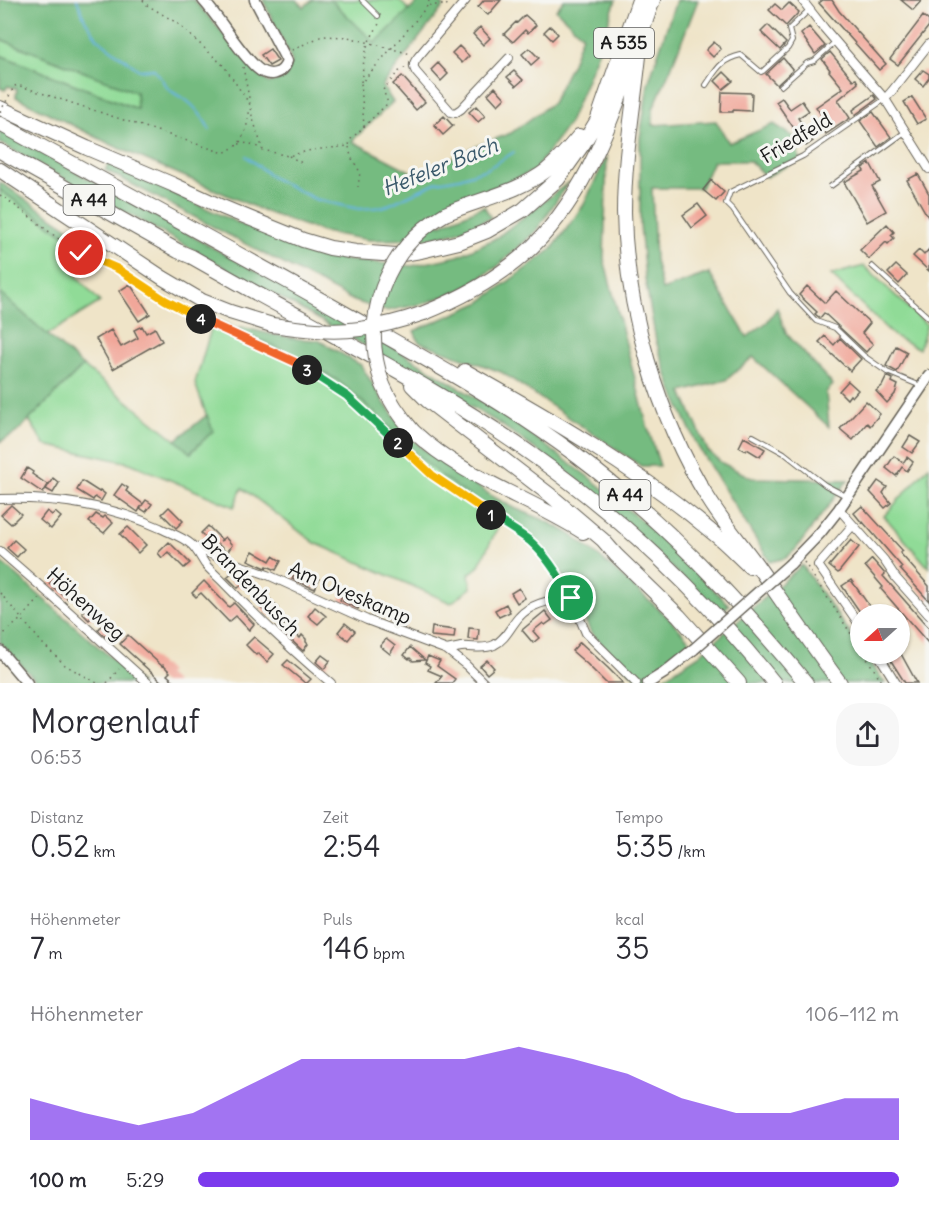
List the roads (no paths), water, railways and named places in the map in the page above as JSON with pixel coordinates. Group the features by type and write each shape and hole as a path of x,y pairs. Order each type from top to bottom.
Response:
{"highway":[{"name":"A 535","path":"609,86 639,0"},
{"name":"A 535","path":"641,36 653,0"},
{"path":"0,170 163,278 202,301 272,325 310,330 362,329 424,313 450,303 498,275 532,247 559,216 589,168 608,126 641,36"},
{"path":"641,36 637,82 630,116 624,212 628,262 647,359 661,402 702,487 726,525 840,683"},
{"path":"0,110 282,232 330,248 396,255 459,242 487,231 523,210 558,179 583,144 597,122 609,86"},
{"path":"609,86 587,126 565,153 546,170 517,188 445,214 422,229 405,247 387,276 376,308 374,341 380,375 388,395 398,413 426,443 454,464 556,516 616,555"},
{"name":"A 44","path":"0,124 408,348 546,434 644,510 679,542 746,612 806,683"},
{"name":"A 44","path":"0,151 396,369 495,429 592,499 628,529 696,594 774,683"},
{"path":"408,348 450,363 605,453 676,503 714,534 752,568 785,607"},
{"path":"396,369 428,401 550,495 603,540 679,616 739,683"}],"street":[{"path":"203,0 248,58 258,69 271,75 282,71 287,61 255,0"},
{"path":"466,0 416,59 414,69 416,72 451,112 455,113 461,110 509,58"},
{"path":"802,0 885,99 929,169"},
{"path":"885,99 929,44"},
{"path":"650,682 694,649 790,564 820,533 839,509 929,376"},
{"name":"Brandenbusch","path":"0,499 61,500 113,510 172,533 193,546 206,565 264,625 331,683"},
{"path":"839,509 929,615"},
{"path":"850,611 818,565 853,525"},
{"name":"Am Oveskamp","path":"193,546 268,575 366,621 447,650 484,683"},
{"name":"Höhenweg","path":"0,551 148,683"},
{"path":"447,650 462,647 480,649 494,645 501,641 520,616 528,610 545,602 571,598 586,633 636,683"},
{"path":"0,651 27,683"},
{"path":"884,664 896,683"}],"lane":[{"path":"363,0 378,16"},
{"path":"706,86 720,64 733,57 741,55 757,70 763,71 788,48 792,41 789,29 809,9"},
{"path":"781,86 836,42"},
{"name":"Friedfeld","path":"885,99 803,156 730,192 726,203 790,293 816,321 835,328 864,356 887,372 922,387"},
{"path":"831,186 906,132"},
{"path":"872,266 929,318"},
{"path":"133,280 197,317 295,362 347,396 432,475 529,541 546,557 571,598"},
{"path":"753,435 784,453 825,485 847,496"}],"waterway":[{"name":"Hefeler Bach","path":"77,0 85,20 98,39 139,70 154,69 169,89 196,110 210,130"},
{"name":"Hefeler Bach","path":"246,156 273,178 317,200 359,209 384,207 437,182 487,169 514,152"}]}
